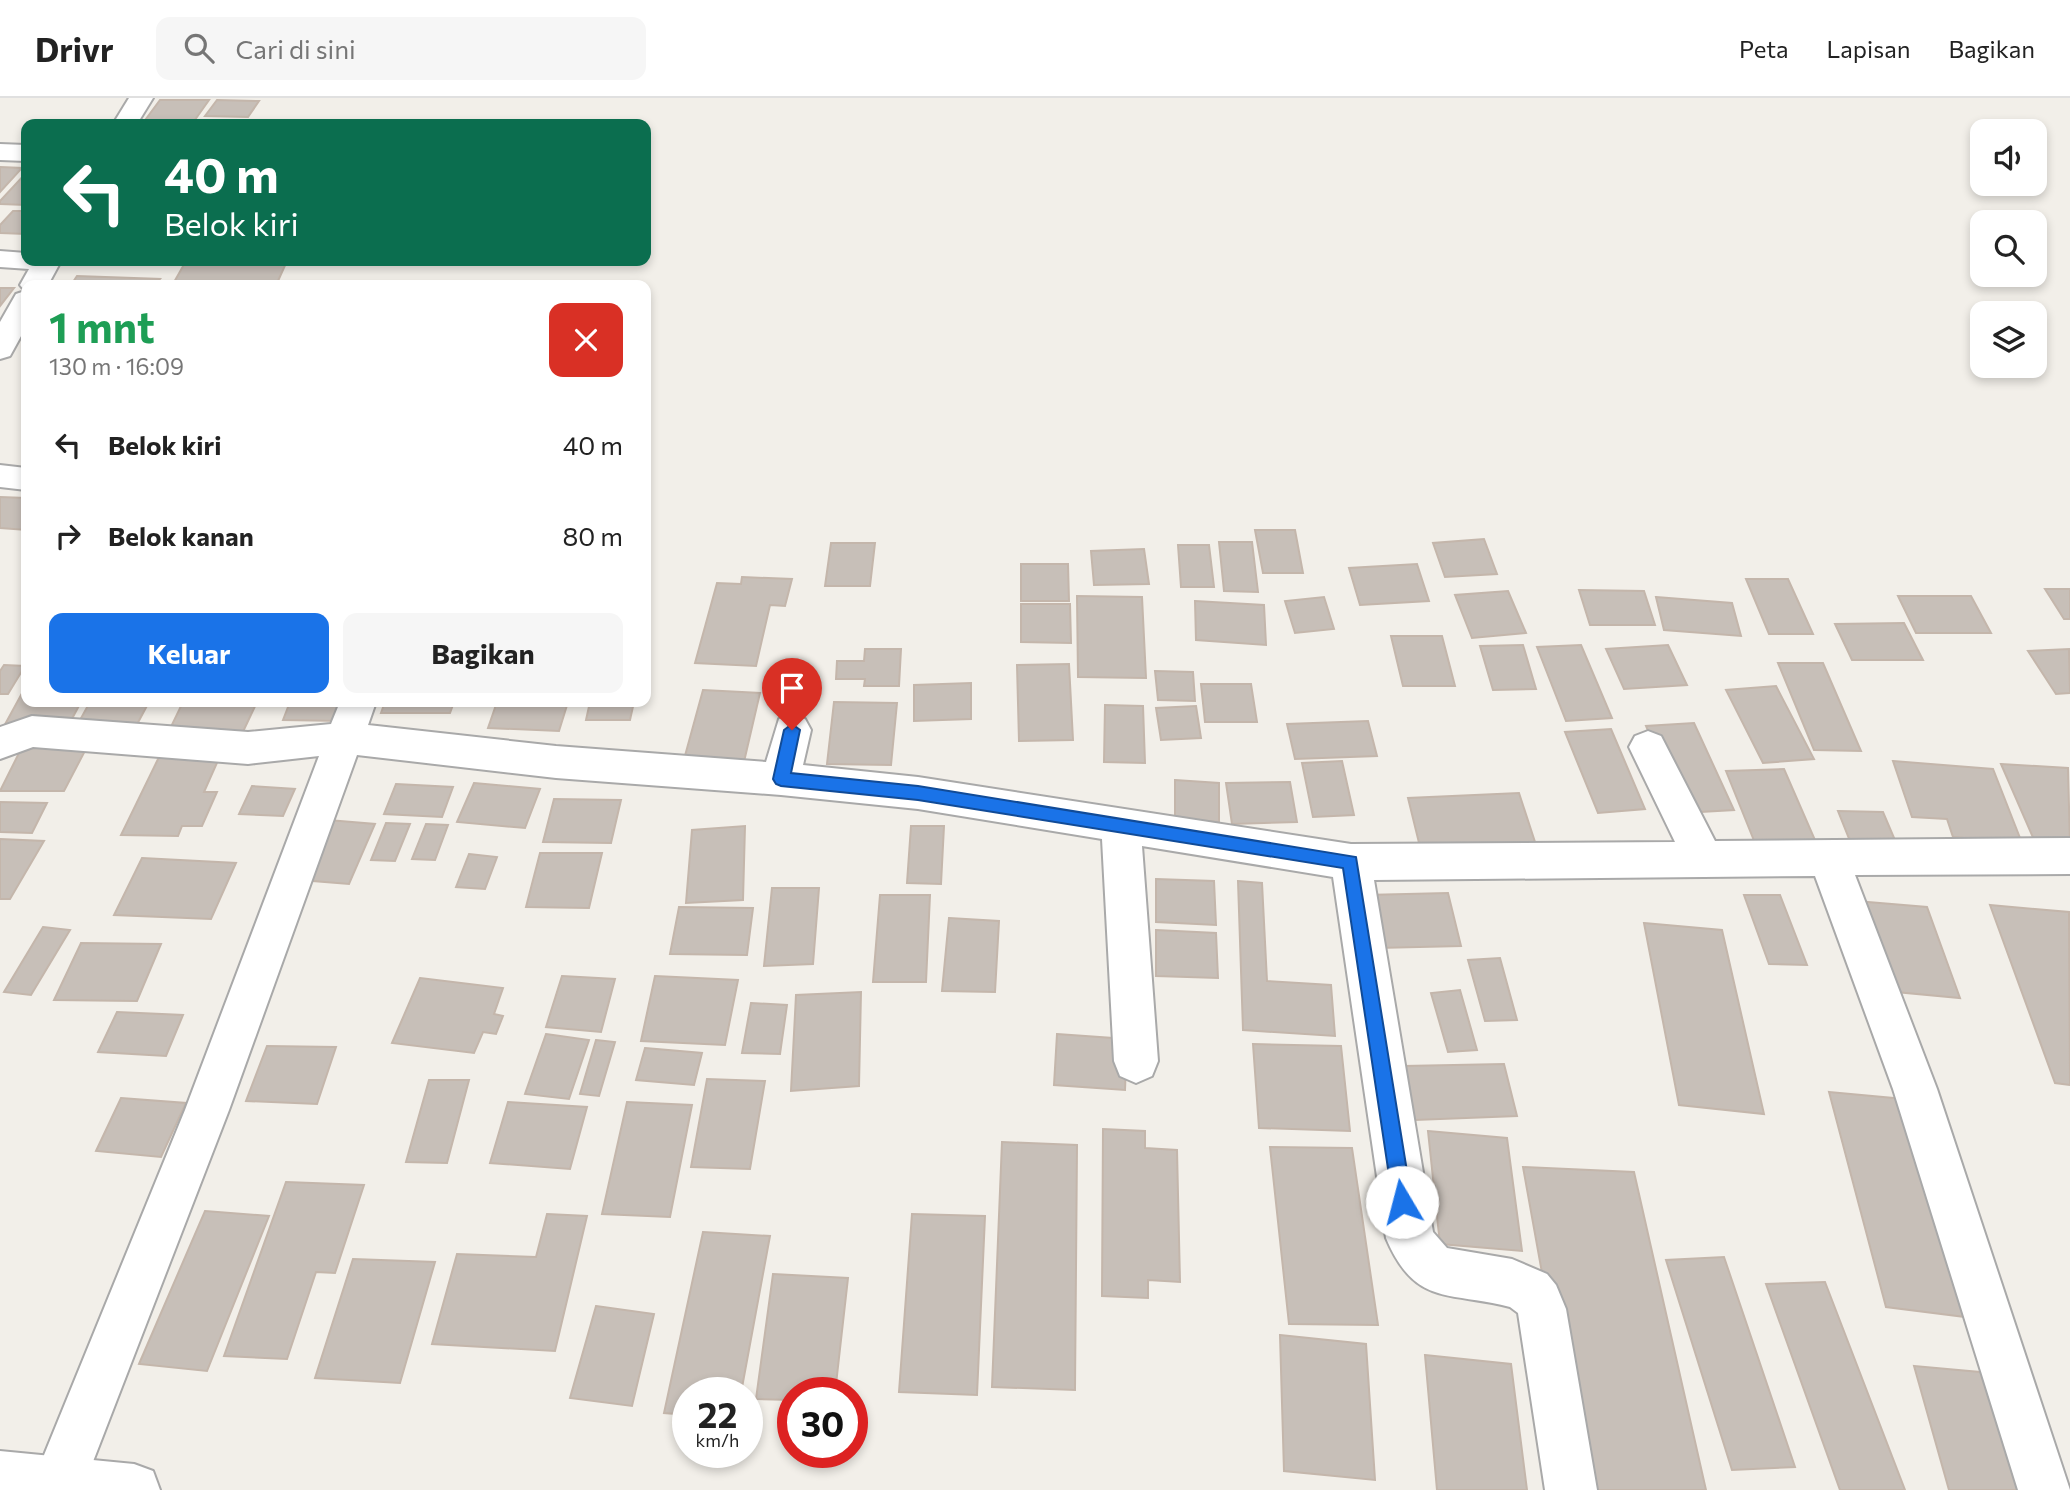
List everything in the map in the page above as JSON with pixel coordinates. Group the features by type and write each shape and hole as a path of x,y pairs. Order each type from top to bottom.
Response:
{"street":[{"path":"128,119 141,98"},
{"path":"0,152 21,153"},
{"path":"0,259 21,261"},
{"path":"0,349 21,309"},
{"path":"0,476 21,478"},
{"path":"0,743 32,731 248,748 351,720 556,762 781,779 918,793 1350,862 2070,856"},
{"path":"59,1482 207,1110 351,720"},
{"path":"781,779 792,730"},
{"path":"1648,747 1704,859"},
{"path":"1121,825 1136,1061"},
{"path":"1828,858 1915,1089 2044,1490"},
{"path":"1350,862 1406,1228 1414,1248 1430,1266 1442,1271 1517,1285 1533,1293 1538,1299 1571,1490"},
{"path":"0,1476 134,1490"}],"building":[{"path":"160,100 209,100 196,119 146,119"},
{"path":"217,100 259,101 248,117 205,116"},
{"path":"0,167 21,168 21,169 0,192"},
{"path":"21,178 21,205 0,204"},
{"path":"13,211 21,211 21,234 0,233 0,225"},
{"path":"183,266 285,266 278,280 175,280"},
{"path":"77,276 160,279 159,280 74,280"},
{"path":"0,288 14,288 0,306"},
{"path":"0,497 21,498 21,530 0,528"},
{"path":"1255,530 1295,530 1303,573 1263,573"},
{"path":"1484,539 1497,574 1445,577 1433,543"},
{"path":"1219,542 1252,542 1258,592 1224,591"},
{"path":"831,543 875,543 870,586 825,586"},
{"path":"1178,545 1209,545 1214,587 1181,587"},
{"path":"1144,549 1149,584 1094,585 1091,551"},
{"path":"1021,564 1068,564 1069,601 1021,601"},
{"path":"1417,564 1429,601 1360,605 1349,568"},
{"path":"742,577 792,579 785,606 770,605 756,666 695,663 717,583 741,584"},
{"path":"1746,579 1788,579 1813,634 1769,634"},
{"path":"2045,589 2070,589 2070,619 2064,619"},
{"path":"1579,590 1644,591 1655,625 1590,625"},
{"path":"1508,591 1526,633 1472,638 1455,595"},
{"path":"1077,596 1142,597 1146,678 1078,677"},
{"path":"1898,596 1971,596 1991,633 1916,633"},
{"path":"1324,597 1334,629 1295,633 1285,601"},
{"path":"1656,597 1732,603 1741,636 1664,630"},
{"path":"1195,601 1264,605 1266,645 1196,640"},
{"path":"1021,604 1070,604 1071,643 1021,642"},
{"path":"1904,623 1923,660 1852,660 1835,624"},
{"path":"1391,636 1442,636 1455,686 1403,686"},
{"path":"1523,645 1536,689 1493,690 1480,646"},
{"path":"1581,645 1612,718 1566,721 1537,647"},
{"path":"1668,645 1687,685 1624,689 1606,649"},
{"path":"865,649 901,649 899,686 864,686 865,679 836,679 837,661 864,661"},
{"path":"2069,649 2070,693 2056,694 2028,651"},
{"path":"1778,663 1823,663 1861,751 1814,750"},
{"path":"1069,664 1073,740 1019,741 1017,665"},
{"path":"4,665 21,666 21,673 8,694 0,694 0,671"},
{"path":"1155,671 1193,672 1195,701 1158,700"},
{"path":"971,683 971,719 914,721 914,685"},
{"path":"1201,684 1251,684 1257,722 1205,722"},
{"path":"1776,686 1814,759 1763,763 1726,690"},
{"path":"703,690 760,693 743,766 683,763"},
{"path":"21,695 21,707 78,707 67,728 3,728"},
{"path":"834,702 897,703 891,765 827,764"},
{"path":"1105,705 1143,706 1145,763 1104,762"},
{"path":"1196,706 1201,738 1161,740 1156,708"},
{"path":"87,707 146,707 134,730 75,729"},
{"path":"181,707 255,707 241,736 167,735"},
{"path":"288,707 349,707 343,721 283,720"},
{"path":"383,707 452,707 450,713 381,713"},
{"path":"495,707 566,707 559,731 488,728"},
{"path":"589,707 633,707 630,720 586,720"},
{"path":"1368,721 1377,756 1295,759 1287,724"},
{"path":"1694,723 1734,810 1683,813 1646,726"},
{"path":"1611,729 1645,809 1598,813 1565,732"},
{"path":"23,745 88,745 64,791 0,791"},
{"path":"160,755 220,756 204,792 217,792 202,826 182,826 178,836 121,835"},
{"path":"1342,761 1354,815 1313,817 1302,763"},
{"path":"1893,761 1993,769 2022,843 1953,837 1947,819 1912,817"},
{"path":"2001,764 2068,768 2070,845 2035,842"},
{"path":"1784,769 1818,847 1757,848 1726,771"},
{"path":"1175,780 1219,783 1219,822 1175,818"},
{"path":"1290,782 1297,822 1232,824 1226,783"},
{"path":"474,783 540,789 525,828 457,822"},
{"path":"396,784 453,787 442,817 384,814"},
{"path":"252,786 295,789 283,816 239,814"},
{"path":"1519,793 1536,845 1421,851 1408,798"},
{"path":"554,799 621,800 611,843 543,842"},
{"path":"0,802 47,803 32,833 0,832"},
{"path":"1838,811 1883,812 1900,852 1854,851"},
{"path":"328,820 375,824 349,884 301,880"},
{"path":"386,823 410,824 395,861 371,860"},
{"path":"426,824 448,825 435,860 412,859"},
{"path":"745,826 743,900 686,903 692,830"},
{"path":"911,826 944,826 941,884 907,883"},
{"path":"0,839 44,841 10,899 0,899"},
{"path":"540,853 602,853 589,908 526,907"},
{"path":"469,854 497,857 485,889 456,887"},
{"path":"142,858 236,863 211,919 114,915"},
{"path":"1156,879 1214,881 1216,925 1156,922"},
{"path":"1238,881 1262,883 1267,981 1331,985 1335,1036 1243,1030"},
{"path":"772,888 819,888 813,964 764,966"},
{"path":"1448,893 1461,946 1377,948 1365,895"},
{"path":"880,895 930,895 926,982 873,982"},
{"path":"1744,895 1780,895 1807,965 1769,964"},
{"path":"1856,901 1927,907 1960,998 1885,991"},
{"path":"1990,905 2069,912 2070,1085 2055,1083"},
{"path":"679,907 753,908 747,955 670,954"},
{"path":"949,918 999,921 995,992 942,991"},
{"path":"1644,923 1722,930 1764,1114 1679,1105"},
{"path":"43,927 70,930 31,995 4,992"},
{"path":"1156,930 1216,933 1218,978 1156,976"},
{"path":"81,943 161,944 137,1001 54,1000"},
{"path":"1500,958 1517,1020 1485,1021 1468,960"},
{"path":"562,976 615,979 601,1032 546,1027"},
{"path":"655,976 738,980 725,1045 641,1041"},
{"path":"420,978 503,988 494,1014 503,1016 496,1034 483,1032 474,1053 392,1043"},
{"path":"1460,990 1477,1050 1448,1052 1431,993"},
{"path":"861,992 859,1086 791,1091 796,995"},
{"path":"751,1003 787,1005 780,1054 742,1053"},
{"path":"117,1012 183,1015 166,1056 98,1052"},
{"path":"546,1034 589,1040 569,1099 525,1094"},
{"path":"1057,1034 1127,1039 1125,1090 1054,1085"},
{"path":"596,1040 615,1042 599,1096 580,1094"},
{"path":"1253,1044 1341,1046 1350,1131 1259,1128"},
{"path":"267,1046 336,1047 317,1104 246,1101"},
{"path":"645,1048 702,1053 694,1085 636,1080"},
{"path":"1504,1064 1517,1116 1415,1120 1404,1066"},
{"path":"707,1079 765,1081 750,1169 691,1167"},
{"path":"429,1080 469,1080 447,1163 406,1162"},
{"path":"1829,1092 1915,1100 1981,1319 1886,1307"},
{"path":"121,1098 186,1103 161,1157 96,1151"},
{"path":"508,1102 587,1107 570,1169 490,1163"},
{"path":"627,1102 692,1105 670,1217 602,1214"},
{"path":"1103,1129 1145,1131 1145,1148 1177,1150 1180,1282 1148,1280 1148,1298 1102,1296"},
{"path":"1428,1131 1507,1138 1522,1251 1440,1244"},
{"path":"1002,1142 1077,1145 1075,1390 992,1387"},
{"path":"1270,1147 1352,1148 1378,1325 1289,1324"},
{"path":"1523,1167 1634,1172 1706,1490 1581,1490"},
{"path":"286,1182 364,1185 335,1273 316,1272 287,1359 224,1356"},
{"path":"205,1211 269,1216 207,1371 139,1364"},
{"path":"547,1214 587,1216 555,1351 432,1344 457,1254 536,1257"},
{"path":"912,1214 985,1216 977,1395 899,1392"},
{"path":"703,1232 770,1236 744,1377 672,1377 672,1414 664,1413"},
{"path":"1724,1257 1795,1467 1732,1470 1666,1260"},
{"path":"353,1259 435,1262 400,1383 315,1378"},
{"path":"773,1274 848,1278 837,1377 777,1377 777,1400 763,1399 763,1377 759,1377"},
{"path":"1825,1282 1905,1490 1840,1490 1766,1284"},
{"path":"596,1306 654,1314 632,1406 570,1398"},
{"path":"1280,1335 1366,1344 1375,1480 1284,1471"},
{"path":"1425,1355 1511,1364 1527,1490 1437,1490"},
{"path":"1914,1366 2002,1374 2039,1490 1949,1490"}],"route":[{"path":"792,730 781,779 918,793 1350,862 1402,1202"}]}
